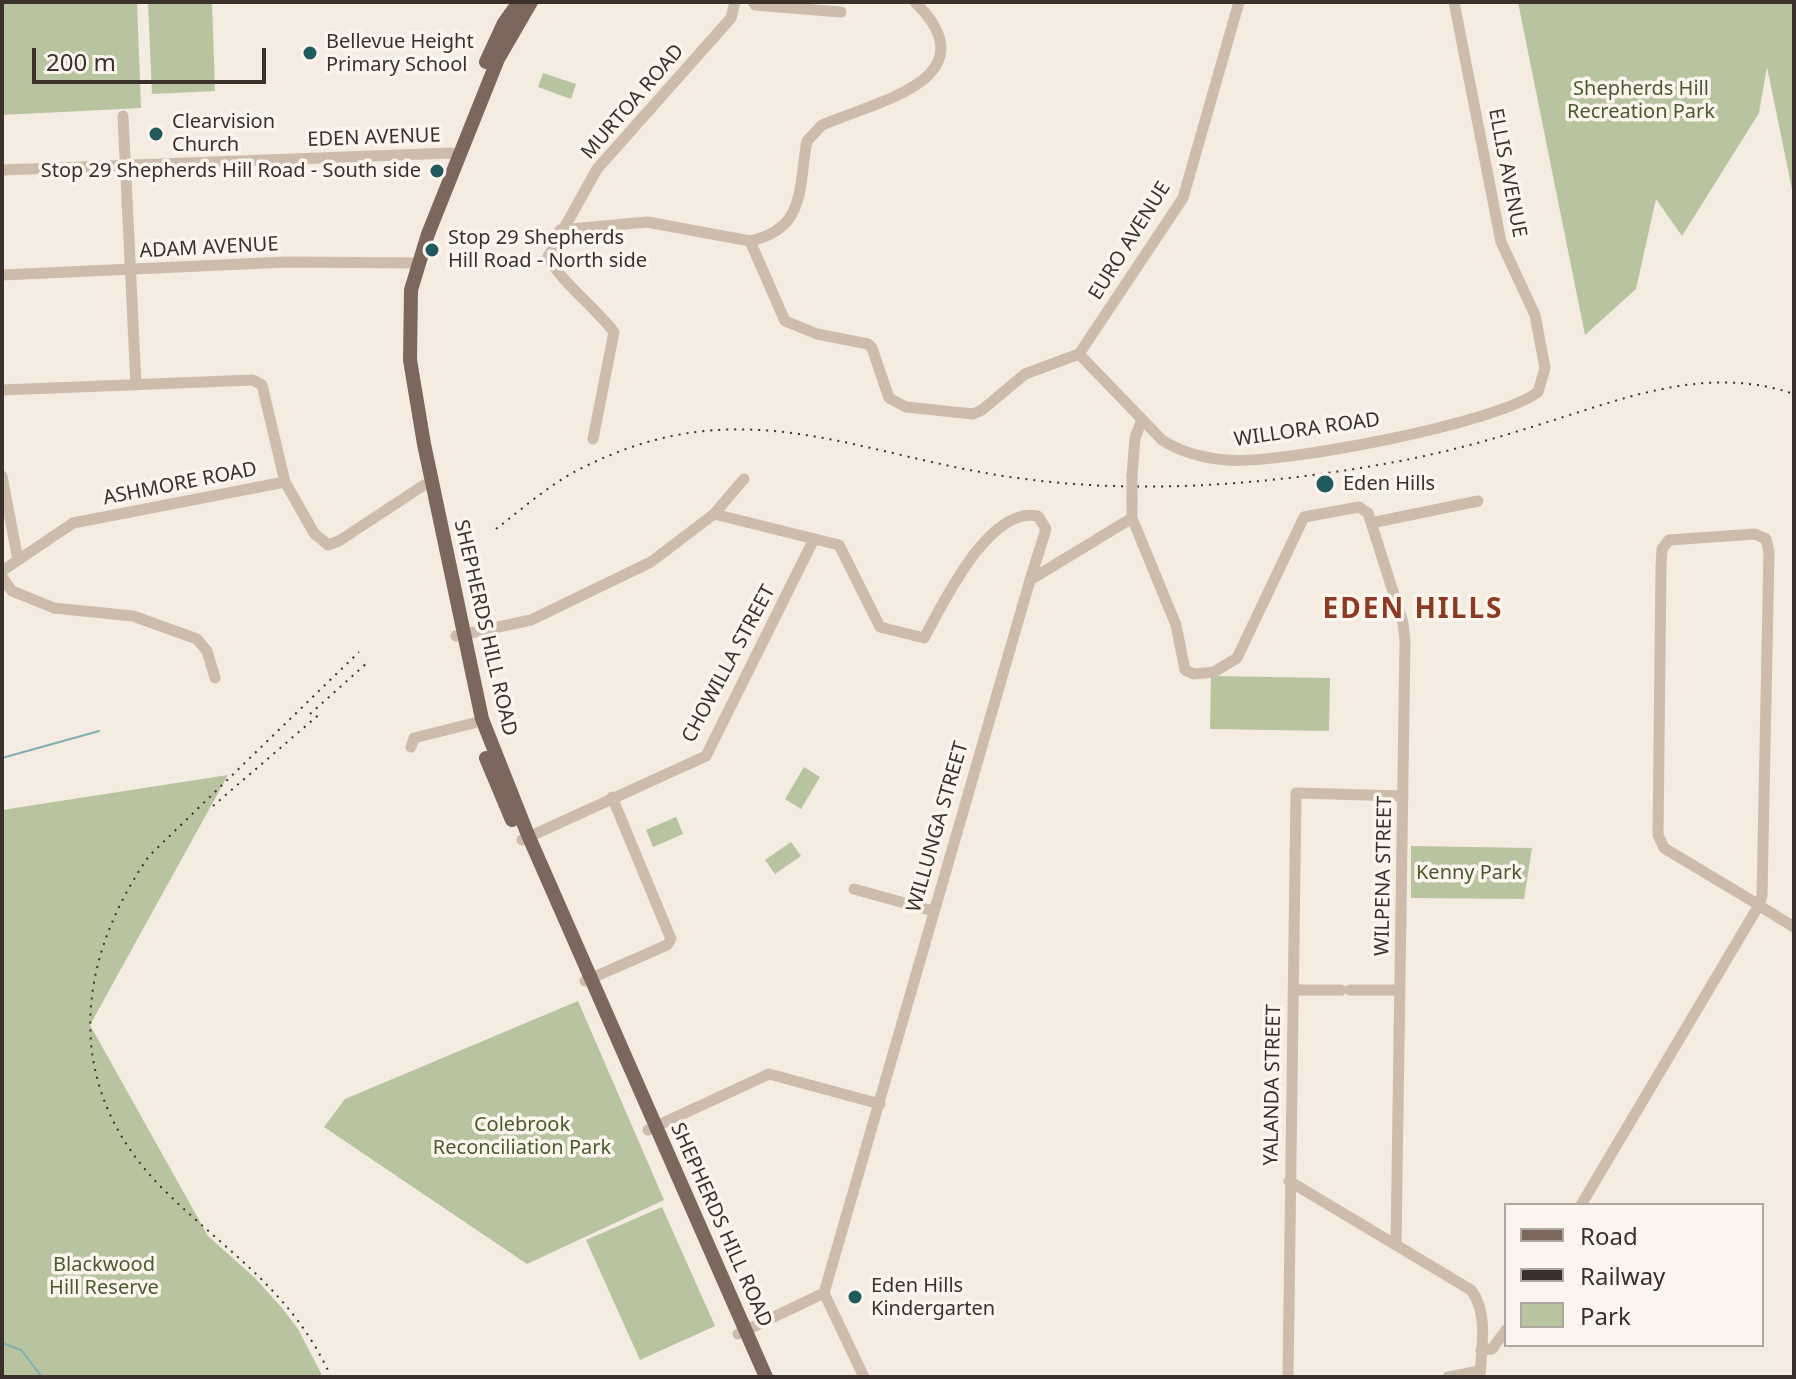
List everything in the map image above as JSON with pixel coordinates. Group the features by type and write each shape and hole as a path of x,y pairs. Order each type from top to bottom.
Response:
{"main road":[{"name":"SHEPHERDS HILL ROAD","path":"519,2 489,56 455,155 402,291 399,326 424,485 482,719 525,838 742,1332 766,1377"},
{"name":"SHEPHERDS HILL ROAD","path":"455,155 498,59 531,2"},
{"name":"SHEPHERDS HILL ROAD","path":"414,262 409,308 410,360 474,723 500,795 525,838"},
{"name":"SHEPHERDS HILL ROAD","path":"742,1332 757,1377"}],"street":[{"name":"MURTOA ROAD","path":"593,439 614,332 594,306 556,272 548,257 560,230 597,169 731,18 735,2"},
{"path":"753,2 755,5 841,12"},
{"path":"560,230 581,231 637,222 750,241 781,228 792,218 798,203 807,141 813,133 822,125 907,92 935,69 940,59 939,38 915,2"},
{"name":"EURO AVENUE","path":"1079,354 1183,198 1239,2"},
{"name":"ELLIS AVENUE","path":"1454,2 1501,242 1535,315 1545,368 1538,392"},
{"path":"123,116 136,385"},
{"name":"EDEN AVENUE","path":"2,170 455,155"},
{"path":"750,241 785,321 817,334 868,344 886,391 897,404 973,414 1033,370 1079,354"},
{"name":"ADAM AVENUE","path":"2,275 414,262"},
{"name":"WILLORA ROAD","path":"1079,354 1141,422 1177,448 1228,460 1316,452 1490,415 1538,392"},
{"path":"2,390 253,380 262,385 285,482"},
{"path":"1141,422 1135,438 1132,518 1176,625 1185,670 1194,674 1214,672 1237,658 1304,517 1359,507 1370,518 1478,501"},
{"path":"2,476 18,560"},
{"path":"460,636 531,620 651,562 714,514 744,479"},
{"name":"ASHMORE ROAD","path":"2,574 73,523 285,482 314,533 328,545 339,541 424,485"},
{"path":"714,514 814,539"},
{"name":"WILLUNGA STREET","path":"814,539 844,550 880,627 924,638 965,563 1006,524 1031,515 1038,516 1046,529 824,1293"},
{"path":"1030,580 1132,518"},
{"name":"WILPENA STREET","path":"1370,518 1403,623 1396,1245"},
{"path":"1582,1203 1759,905 1769,552 1766,539 1755,534 1669,540 1662,549 1661,567 1658,835 1664,848 1759,905 1794,927"},
{"name":"CHOWILLA STREET","path":"525,838 706,756 814,539"},
{"path":"2,574 12,591 54,608 133,616 197,639 207,651 215,678"},
{"path":"411,747 414,738 474,723"},
{"name":"YALANDA STREET","path":"1288,1377 1296,793 1403,796"},
{"path":"589,980 667,945 671,939 612,797"},
{"path":"854,889 933,911"},
{"path":"1293,990 1400,990"},
{"path":"652,1128 769,1074 880,1104"},
{"path":"1289,1181 1471,1290 1479,1300 1480,1374 1448,1377"},
{"path":"742,1332 824,1293 864,1377"},
{"path":"1481,1350 1492,1349 1504,1333"}],"green space":[{"path":"2,2 137,2 141,108 2,115"},
{"path":"212,2 215,91 152,94 148,3"},
{"name":"Shepherds Hill Recreation Park","path":"1518,2 1794,2 1794,199 1767,67 1759,113 1682,236 1656,199 1636,289 1585,335"},
{"path":"543,73 576,84 571,99 538,87"},
{"path":"1211,676 1330,678 1329,731 1210,729"},
{"path":"804,767 820,777 801,809 785,799"},
{"name":"Blackwood Hill Reserve","path":"228,775 90,1025 208,1236 255,1278 282,1308 298,1329 323,1377 2,1377 2,810"},
{"path":"676,817 683,834 653,847 646,830"},
{"path":"791,842 801,856 775,874 765,860"},
{"name":"Kenny Park","path":"1411,846 1532,848 1524,899 1411,898"},
{"name":"Colebrook Reconciliation Park","path":"578,1001 664,1200 527,1264 324,1127 345,1099"},
{"path":"662,1207 715,1326 640,1360 586,1240"}],"waterway":[{"path":"2,758 99,731"},
{"path":"2,1343 21,1350 42,1377"}],"railway":[{"path":"496,529 546,490 578,470 638,445 695,432 749,430 802,434 965,469 1071,484 1210,485 1349,470 1431,455 1665,388 1729,383 1794,394"},
{"path":"331,1377 315,1347 277,1296 162,1188 130,1149 108,1109 95,1067 90,1025 94,982 105,939 124,897 149,856 359,652"},
{"path":"310,714 368,662"},
{"path":"213,806 322,712"}],"place":[{"name":"Bellevue Height Primary School","path":"310,53"},
{"name":"Clearvision Church","path":"156,134"},
{"name":"Stop 29 Shepherds Hill Road - South side","path":"437,171"},
{"name":"Stop 29 Shepherds Hill Road - North side","path":"432,250"},
{"name":"Eden Hills","path":"1325,484"},
{"name":"Eden Hills Kindergarten","path":"855,1297"}],"district":[{"name":"EDEN HILLS","path":"1413,610"}]}
